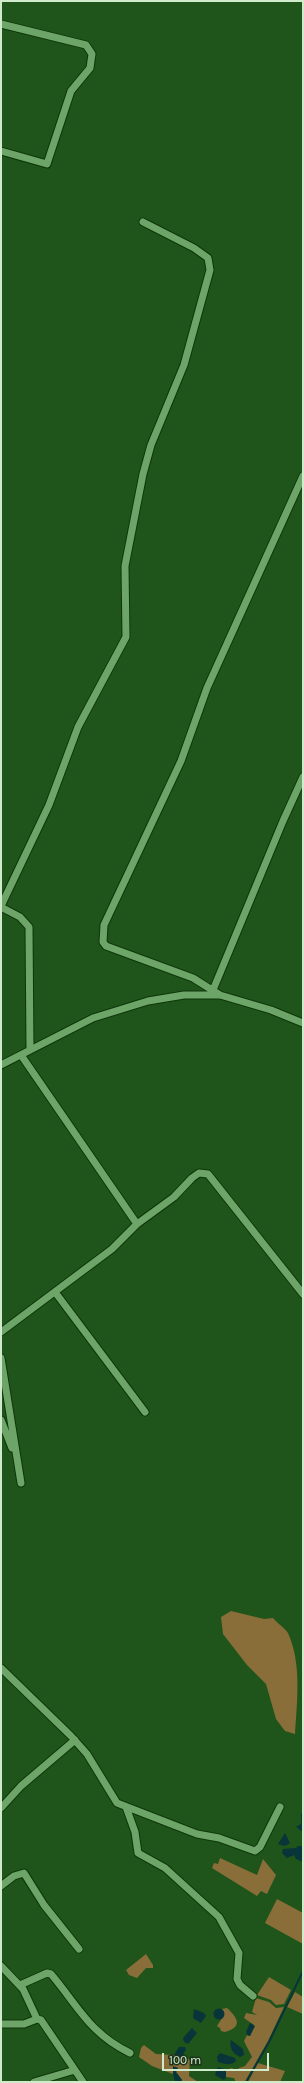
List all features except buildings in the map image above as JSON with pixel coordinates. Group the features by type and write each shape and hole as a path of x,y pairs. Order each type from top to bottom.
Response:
{"street":[{"path":"1,24 86,45 92,54 90,68 71,91 47,164 1,151"},
{"path":"30,1049 29,927 20,917 1,907 48,805 78,727 126,637 124,598 125,566 143,474 151,445 184,365 210,270 208,258 194,248 143,222"},
{"path":"220,995 193,978 106,946 103,942 104,925 181,761 207,688 303,476"},
{"path":"213,990 283,821 303,777"},
{"path":"1,1065 92,1018 148,1001 184,995 220,995 271,1010 303,1023"},
{"path":"21,1055 138,1224"},
{"path":"1,1332 112,1249 138,1224 174,1197 192,1178 199,1173 208,1174 303,1294"},
{"path":"55,1292 145,1412"},
{"path":"1,1358 21,1483 12,1446 1,1420"},
{"path":"1,1668 75,1740 87,1754 113,1800 126,1807 197,1834 219,1838 255,1851 260,1847 280,1807"},
{"path":"1,1808 21,1786 75,1740"},
{"path":"126,1807 135,1832 138,1853 165,1868 219,1918 239,1953 237,1978 240,1985 254,1996"},
{"path":"1,1886 14,1876 24,1873 44,1905 79,1949"},
{"path":"1,1966 20,1985 28,1996 37,2019 41,2020 83,2082"},
{"path":"20,1985 41,1975 47,1973 51,1974 67,1993 86,2020 98,2033 130,2053"},
{"path":"1,2024 24,2024 37,2019"},
{"path":"34,2082 75,2070"}],"shaded area":[{"path":"231,1611 264,1619 273,1618 288,1633 295,1657 298,1683 295,1734 285,1731 276,1719 266,1684 247,1665 223,1634 221,1617"},
{"path":"220,1858 257,1875 263,1859 276,1875 267,1894 261,1891 257,1896 212,1868 214,1863 218,1864"},
{"path":"277,1899 303,1913 303,1944 265,1923"},
{"path":"146,1954 153,1965 153,1968 146,1968 137,1978 129,1975 126,1970"},
{"path":"269,1977 291,1990 284,2004 276,2005 271,2000 257,1995"},
{"path":"295,1992 303,1997 303,2014 287,2007"},
{"path":"256,1998 269,2002 276,2008 284,2007 268,2041 245,2082 236,2082 234,2078 226,2077 226,2070 232,2068 236,2071 245,2066 252,2057 244,2041 247,2035 250,2036 254,2025 244,2018 246,2013 257,2015 252,2012"},
{"path":"227,2008 234,2015 237,2022 234,2028 225,2032 221,2031 217,2026 224,2015 222,2009"},
{"path":"144,2045 156,2054 174,2055 180,2059 182,2056 190,2060 189,2076 198,2082 181,2082 182,2080 176,2072 178,2068 174,2067 173,2074 152,2066 139,2057 141,2048"},
{"path":"258,2063 285,2071 280,2082 248,2082"}],"water":[{"path":"301,1813 303,1814 303,1832 296,1827 301,1824"},
{"path":"285,1833 290,1843 285,1846 278,1844"},
{"path":"298,1846 303,1846 303,1862 296,1859 294,1855 287,1858 282,1853 283,1849 296,1848"},
{"path":"194,2009 204,2013 206,2016 201,2023 193,2018"},
{"path":"217,2009 221,2009 223,2010 223,2018 217,2019 214,2016 214,2012"},
{"path":"250,2023 255,2026 250,2036 247,2035 246,2032"},
{"path":"192,2028 197,2033 188,2044 184,2042 183,2038"},
{"path":"231,2040 243,2049 244,2055 240,2057 234,2052 231,2048"},
{"path":"179,2047 185,2047 186,2049 180,2060 174,2055"},
{"path":"220,2053 235,2058 236,2061 230,2064 218,2062 217,2057"},
{"path":"173,2066 178,2068 176,2072 182,2080 181,2082 175,2082"},
{"path":"218,2067 226,2070 226,2077 224,2080 215,2075"}],"waterway":[{"path":"246,2082 269,2042 303,1971"}]}
